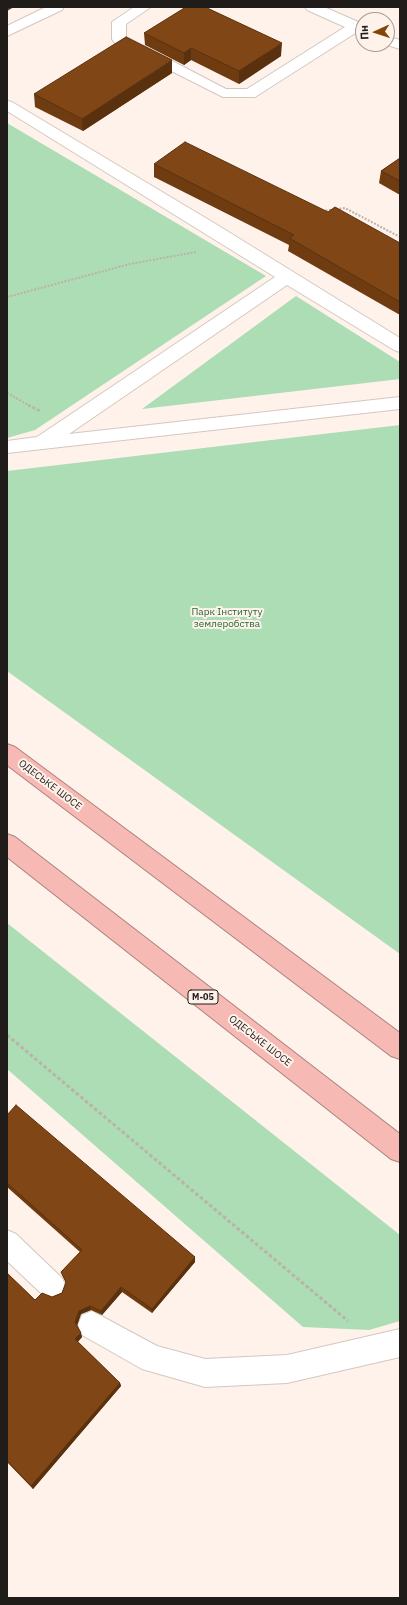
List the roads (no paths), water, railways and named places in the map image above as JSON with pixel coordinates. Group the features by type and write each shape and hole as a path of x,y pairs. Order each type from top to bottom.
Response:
{"highway":[{"name":"ОДЕСЬКЕ ШОСЕ","path":"7,753 400,1048"},
{"name":"ОДЕСЬКЕ ШОСЕ","path":"7,844 400,1150"}],"lane":[{"path":"7,32 57,7"},
{"path":"144,7 119,22 119,39 223,93 250,94 355,31"},
{"path":"312,7 355,26"},
{"path":"7,105 236,244 400,346"},
{"path":"42,443 287,277"},
{"path":"7,447 400,403"},
{"path":"7,1243 53,1287"},
{"path":"92,1325 152,1360 205,1372 286,1368 400,1343"}],"park label":[{"name":"Парк Інституту землеробства","path":"227,618"}]}
